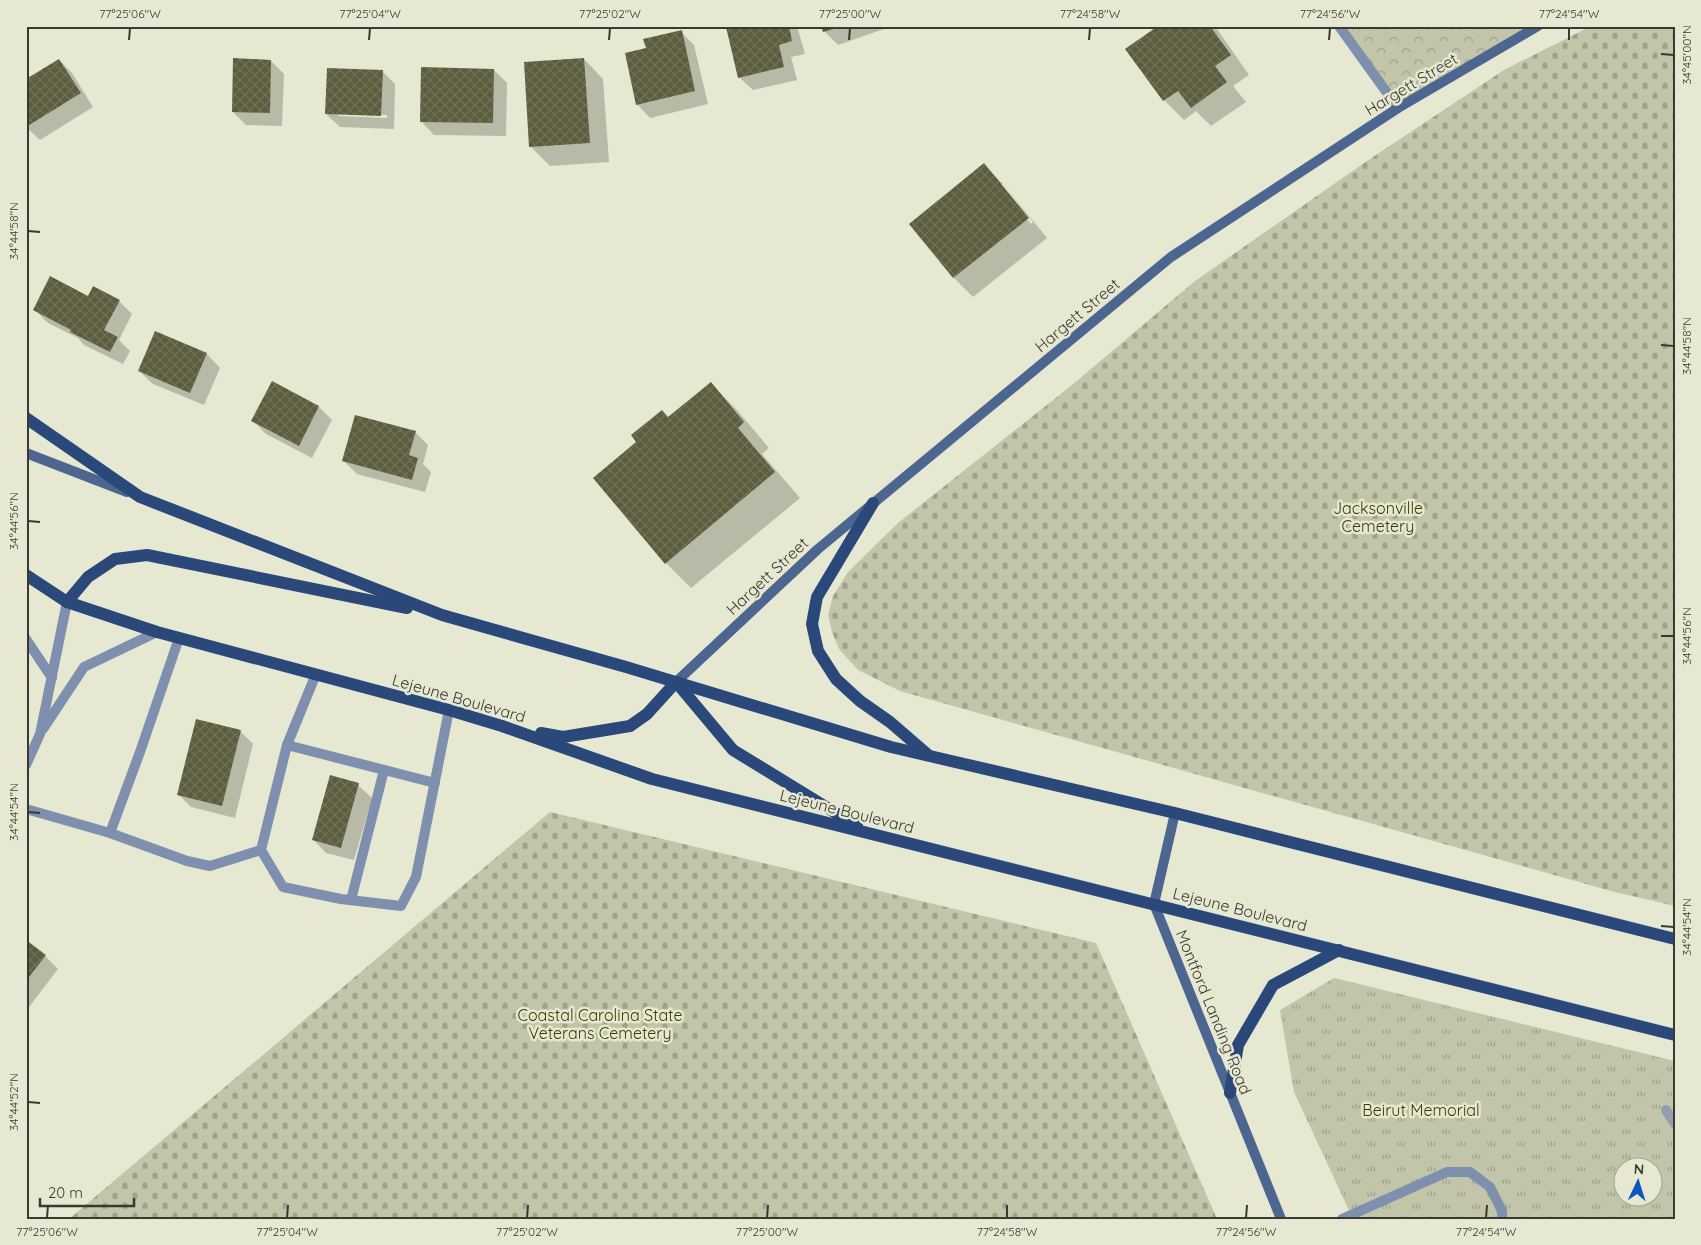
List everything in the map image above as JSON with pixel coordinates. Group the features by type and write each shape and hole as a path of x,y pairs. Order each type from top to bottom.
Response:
{"main road":[{"name":"Hargett Street","path":"676,682 818,549 1171,256 1398,108 1538,26"},
{"path":"26,418 140,497"},
{"path":"26,453 442,614"},
{"path":"873,503 817,597 812,624 818,651 836,679 860,701 890,722 929,756"},
{"path":"68,602 88,577 114,559 147,555 442,614 676,682 891,748 1175,813 1675,939"},
{"name":"Lejeune Boulevard","path":"26,575 68,602 157,632 449,710 502,726 652,779 1675,1035"},
{"path":"502,726 563,737 630,726 647,714 676,682"},
{"path":"676,682 733,750 868,833"},
{"path":"1154,904 1175,813"},
{"name":"Montford Landing Road","path":"1154,904 1281,1219"},
{"path":"1230,1093 1238,1045 1273,985 1339,950"}],"street":[{"path":"1340,26 1398,108"},
{"path":"40,734 68,602"},
{"path":"26,765 40,734 84,668 157,632"},
{"path":"110,834 179,638"},
{"path":"26,639 52,678"},
{"path":"316,674 287,746 261,850 283,887 351,900 401,906 416,878 449,710"},
{"path":"287,746 435,783"},
{"path":"351,900 384,770"},
{"path":"26,809 110,834 188,862 210,866 261,850"},
{"path":"1342,1219 1448,1172 1470,1172 1490,1187 1502,1211 1502,1219"}],"green space":[{"path":"1339,26 1538,26 1398,108"},
{"name":"Jacksonville Cemetery","path":"1591,26 1675,26 1675,906 1611,891 900,691 858,670 839,649 828,615 833,596 848,572 898,523 1072,385 1195,281 1367,161 1504,70"},
{"name":"Coastal Carolina State Veterans Cemetery","path":"550,812 1096,943 1217,1219 69,1219"},
{"name":"Beirut Memorial","path":"1334,978 1675,1061 1675,1219 1353,1219 1294,1092 1280,1010"}],"building":[{"path":"789,26 792,41 779,45 784,67 738,78 726,27"},
{"path":"821,26 841,26 841,27 823,32"},
{"path":"1158,26 1210,26 1231,55 1215,66 1227,82 1191,108 1178,91 1163,101 1125,49"},
{"path":"682,30 695,91 636,105 625,53 646,48 643,39"},
{"path":"233,58 271,60 270,113 232,112"},
{"path":"584,58 590,143 529,147 524,62"},
{"path":"59,59 81,93 26,127 26,79"},
{"path":"421,67 494,69 493,123 420,122"},
{"path":"327,68 383,70 381,116 325,114"},
{"path":"984,163 1029,218 953,278 909,224"},
{"path":"50,276 88,296 93,286 120,300 104,330 118,337 110,352 70,332 71,330 33,310"},
{"path":"155,331 207,353 190,393 138,371"},
{"path":"272,381 319,406 299,446 251,421"},
{"path":"711,382 744,422 738,428 775,472 665,564 593,478 636,442 631,435 662,410 668,417"},
{"path":"355,415 416,431 409,455 418,458 412,480 342,461"},
{"path":"196,719 241,730 222,806 177,795"},
{"path":"330,775 359,783 341,848 312,840"},
{"path":"26,940 46,955 26,981"}],"waterway":[{"path":"1666,1110 1675,1124"}]}
